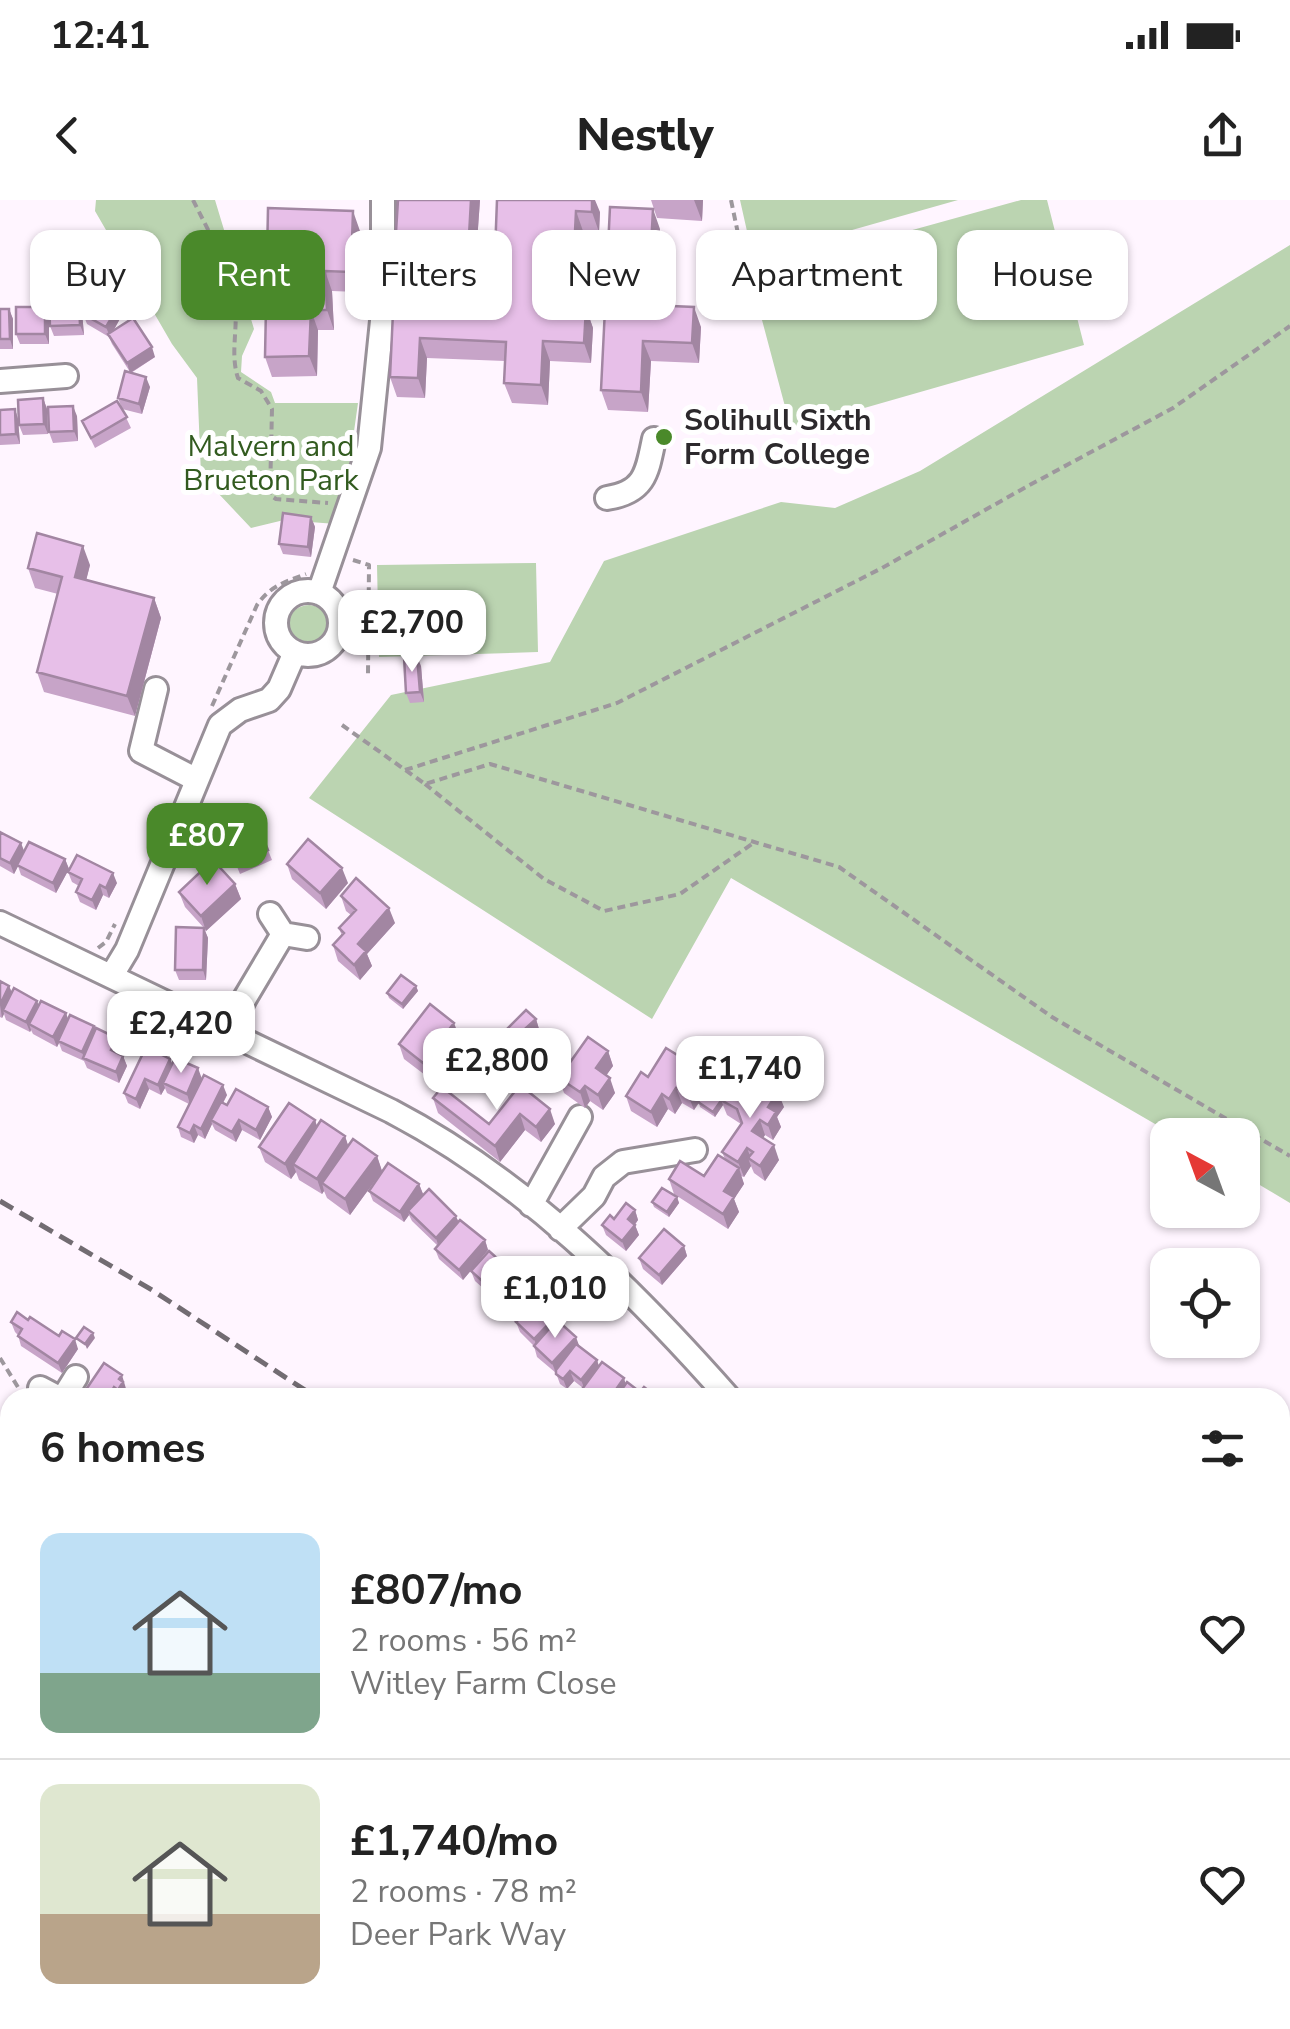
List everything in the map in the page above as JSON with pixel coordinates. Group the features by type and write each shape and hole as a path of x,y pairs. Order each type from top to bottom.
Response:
{"street":[{"path":"314,582 338,612 338,631 329,647 321,652 295,652 279,637 276,627 281,606 297,593 308,591 314,582 350,504 369,448 382,311 383,200"},
{"path":"0,380 66,376"},
{"path":"607,498 623,496 640,484 654,439"},
{"path":"112,975 128,950 220,725 240,710 270,700 295,652"},
{"path":"156,689 141,751 197,780"},
{"path":"0,923 429,1131 476,1161 621,1282 720,1388"},
{"path":"228,1033 277,924 308,938"},
{"path":"531,1205 580,1116"},
{"path":"560,1229 594,1196 604,1177 623,1162 695,1150"}],"path":[{"path":"193,200 223,260 231,291 235,307 234,366 238,378 261,391 272,409 270,495 276,499 350,504"},
{"path":"731,200 738,230"},
{"path":"404,770 634,695 882,568 1173,408 1290,326"},
{"path":"353,560 369,564 368,674"},
{"path":"209,712 264,594 279,584 314,582"},
{"path":"342,725 425,784 544,878 604,911 680,894 754,842"},
{"path":"425,784 490,764 840,867 1052,1017 1290,1156"},
{"path":"0,1358 46,1388"}],"green space":[{"name":"Malvern and Brueton Park","path":"96,200 215,200 224,230 181,230 181,320 251,320 254,329 242,356 241,372 271,392 275,403 358,403 346,488 336,524 284,520 251,528 201,475 197,378 158,320 161,230 106,230 95,211"},
{"path":"740,200 958,200 852,230 747,230"},
{"path":"1021,200 1047,200 1055,230 957,230 957,320 1078,320 1084,345 791,429 762,320 937,320 937,230 913,230"},
{"path":"1290,245 1290,1203 1260,1185 1260,1118 1150,1118 1150,1121 731,878 652,1019 309,798 391,695 550,662 604,561 781,502 835,508 920,471"},
{"path":"536,563 538,652 379,657 377,565"},
{"path":"309,605 324,612 331,627 324,642 309,649 294,642 287,627 294,612"}],"building":[{"path":"398,200 471,200 469,230 396,230"},
{"path":"497,200 592,200 592,212 576,211 575,230 532,230 532,320 585,320 584,343 543,341 541,385 504,383 506,342 420,338 418,378 390,377 393,320 512,320 512,230 496,230"},
{"path":"610,207 653,209 652,230 609,230"},
{"path":"268,208 353,211 352,230 345,230 345,272 325,271 325,230 268,230"},
{"path":"676,306 694,307 692,343 643,341 641,392 601,390 604,320 676,320"},
{"path":"16,307 30,307 30,320 45,320 45,334 16,334"},
{"path":"0,309 9,309 10,339 0,339"},
{"path":"50,320 80,320 80,325 50,326"},
{"path":"134,320 152,347 127,363 108,334"},
{"path":"266,320 311,320 309,356 265,357"},
{"path":"125,371 146,377 139,404 118,398"},
{"path":"43,398 44,424 19,425 18,400"},
{"path":"117,401 127,417 91,438 82,421"},
{"path":"73,406 74,431 49,432 48,407"},
{"path":"15,409 16,434 0,435 0,410"},
{"path":"283,513 311,517 308,547 279,544"},
{"path":"37,533 83,546 75,577 154,598 127,696 37,672 62,577 28,568"},
{"path":"417,656 420,692 406,693 404,657"},
{"path":"255,818 268,850 237,864 223,832"},
{"path":"0,832 21,843 10,863 0,858"},
{"path":"308,839 342,868 320,893 287,864"},
{"path":"29,842 65,859 53,883 17,865"},
{"path":"77,855 113,873 106,888 100,885 92,900 76,892 82,879 68,872"},
{"path":"213,860 235,884 201,916 179,892"},
{"path":"356,878 389,908 358,944 366,951 354,965 333,945 344,933 339,928 356,910 341,896"},
{"path":"176,927 204,928 203,970 175,970"},
{"path":"401,975 416,986 402,1004 387,993"},
{"path":"0,981 9,986 0,1005"},
{"path":"14,988 37,1001 26,1022 3,1010"},
{"path":"41,1001 66,1013 53,1037 29,1024"},
{"path":"430,1004 454,1023 423,1063 399,1044"},
{"path":"526,1010 536,1019 515,1038 507,1029"},
{"path":"70,1015 94,1026 82,1052 58,1041"},
{"path":"96,1028 117,1038 111,1050 123,1056 116,1072 83,1058"},
{"path":"588,1037 608,1051 596,1068 610,1078 598,1095 585,1086 580,1092 559,1078"},
{"path":"146,1047 170,1059 158,1085 145,1079 136,1099 124,1093"},
{"path":"666,1048 682,1058 678,1065 699,1079 688,1095 676,1088 669,1099 662,1094 651,1112 626,1096 641,1072 648,1077"},
{"path":"175,1058 198,1068 187,1094 163,1083"},
{"path":"204,1075 223,1085 201,1129 194,1125 190,1133 178,1127"},
{"path":"715,1078 730,1088 713,1112 698,1102"},
{"path":"735,1080 757,1094 765,1083 778,1092 768,1107 776,1112 768,1125 760,1120 752,1131 774,1145 760,1166 748,1158 753,1152 747,1148 738,1162 722,1152 742,1123 737,1109 721,1100"},
{"path":"520,1085 550,1109 536,1127 520,1114 495,1146 433,1098 442,1087 489,1124"},
{"path":"236,1089 268,1107 256,1130 239,1120 232,1132 211,1120 221,1102 227,1105"},
{"path":"289,1103 315,1120 285,1164 259,1147"},
{"path":"321,1120 345,1136 317,1179 293,1164"},
{"path":"353,1139 377,1156 345,1199 322,1183"},
{"path":"718,1155 739,1168 724,1191 734,1197 723,1214 669,1179 680,1161 704,1176"},
{"path":"388,1163 419,1184 400,1212 369,1191"},
{"path":"662,1188 677,1197 667,1212 652,1202"},
{"path":"429,1189 456,1216 436,1238 408,1211"},
{"path":"626,1203 635,1210 628,1219 635,1225 622,1241 602,1225 610,1215 614,1219"},
{"path":"460,1220 485,1240 459,1270 435,1249"},
{"path":"664,1229 684,1246 659,1275 639,1258"},
{"path":"489,1251 508,1268 490,1288 471,1271"},
{"path":"511,1275 530,1292 512,1312 493,1295"},
{"path":"538,1300 555,1317 534,1339 516,1322"},
{"path":"17,1312 59,1336 62,1331 75,1339 58,1363 18,1336 22,1329 11,1322"},
{"path":"557,1320 576,1337 552,1363 534,1346"},
{"path":"84,1327 93,1333 85,1344 76,1338"},
{"path":"576,1344 597,1360 581,1380 570,1371 563,1379 556,1370"},
{"path":"602,1362 624,1378 617,1388 583,1388"},
{"path":"104,1363 122,1375 119,1388 87,1388"}],"railway":[{"path":"0,1201 152,1290 302,1388"}],"place":[{"name":"Solihull Sixth Form College","path":"664,437"}]}
